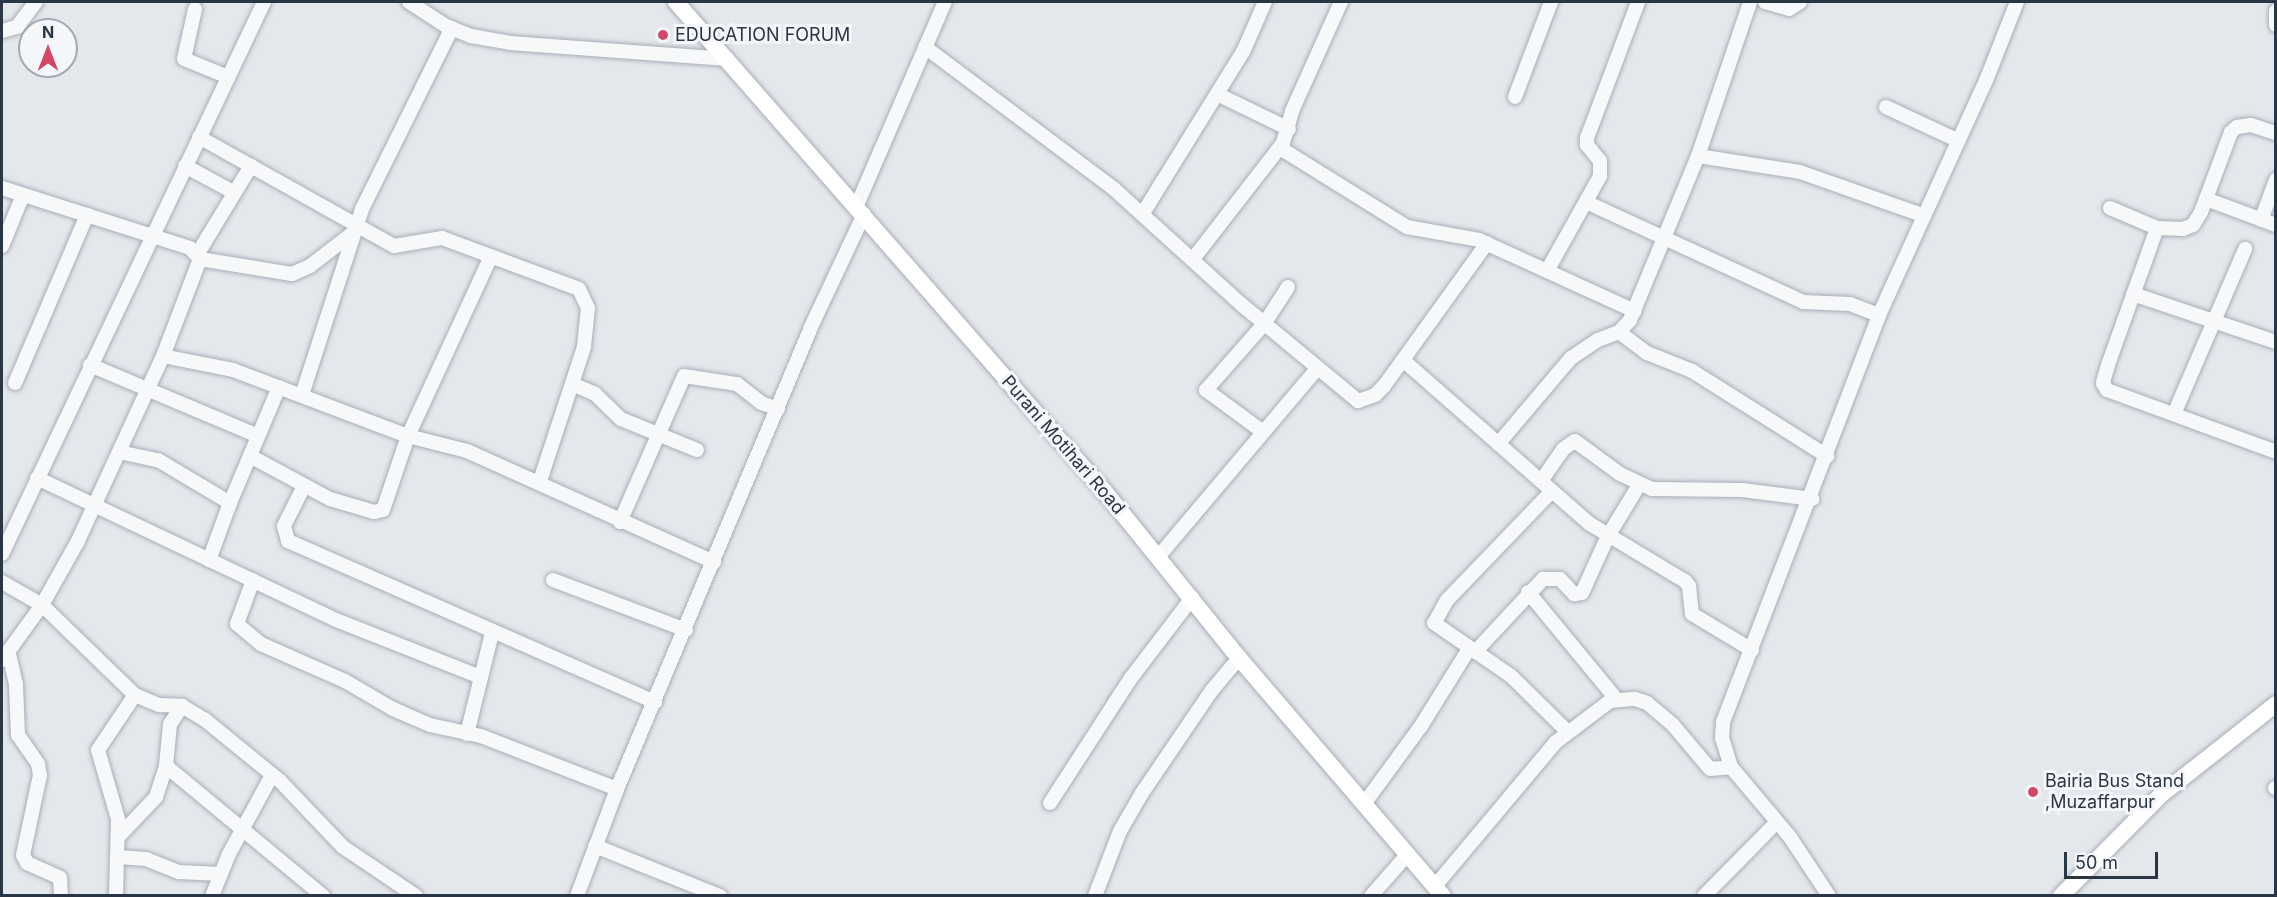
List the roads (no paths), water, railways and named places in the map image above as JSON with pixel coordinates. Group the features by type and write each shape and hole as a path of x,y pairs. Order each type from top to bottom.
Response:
{"main road":[{"name":"Purani Motihari Road","path":"676,2 861,210 1158,556 1239,658 1439,891"},
{"path":"2061,896 2162,794 2276,704"}],"street":[{"path":"2,31 17,27 36,2"},
{"path":"2,554 151,234 264,2"},
{"path":"409,2 452,28 471,36 529,46 727,59"},
{"path":"578,896 617,789 686,630 945,2"},
{"path":"1143,213 1243,52 1264,4 1249,2"},
{"path":"1193,259 1280,148 1289,129 1292,111 1341,2"},
{"path":"1515,97 1551,2"},
{"path":"1546,271 1586,202 1602,168 1587,145 1587,138 1638,2"},
{"path":"1498,444 1571,358 1598,340 1619,332 1635,311 1698,156 1750,2"},
{"path":"1764,2 1789,9 1800,2"},
{"path":"1829,896 1777,822 1731,767 1722,738 1723,722 1812,499 1880,315 2017,2"},
{"path":"195,9 184,59 228,77"},
{"path":"2276,10 2276,25"},
{"path":"302,395 355,227 452,28"},
{"path":"925,47 1068,152 1143,213 1264,324 1317,369 1351,396 1365,401 1384,386 1486,243"},
{"path":"1217,94 1289,129"},
{"path":"1886,107 1957,140"},
{"path":"2110,208 2157,228 2183,229 2193,225 2206,199 2231,132 2238,127 2251,125 2276,134"},
{"path":"199,138 355,227 394,246 442,238 565,281 586,297 587,329 572,384 540,481"},
{"path":"1280,148 1407,227 1486,243 1635,311"},
{"path":"1698,156 1800,172 1922,215"},
{"path":"185,166 233,192"},
{"path":"61,896 60,878 27,863 23,855 40,775 38,764 18,735 16,685 4,660 42,605 95,506 163,356 199,256 233,192 251,166"},
{"path":"2261,220 2276,180"},
{"path":"2,188 151,234 199,256 292,274 310,266 355,227"},
{"path":"2,246 23,195"},
{"path":"2206,199 2276,225"},
{"path":"1586,202 1803,302 1850,304 1880,315"},
{"path":"15,383 87,215"},
{"path":"2157,228 2103,383 2106,390 2276,452"},
{"path":"2174,414 2245,249"},
{"path":"250,456 304,486 357,508 383,510 408,435 491,256"},
{"path":"1263,432 1206,390 1264,324 1288,287"},
{"path":"2133,294 2276,342"},
{"path":"1619,332 1647,353 1700,376 1827,456"},
{"path":"163,356 232,370 408,435 455,446 540,481 620,522 714,562"},
{"path":"1403,360 1552,491 1608,536 1685,581 1689,586 1692,614 1752,650"},
{"path":"90,365 258,436"},
{"path":"1158,556 1317,369"},
{"path":"620,522 684,376 737,384 760,403 777,409"},
{"path":"572,384 595,394 621,419 697,450"},
{"path":"209,560 230,503 279,387"},
{"path":"1541,481 1563,449 1575,441 1639,485 1669,491 1742,490 1812,499"},
{"path":"119,452 158,460 230,503"},
{"path":"37,478 336,620 481,677"},
{"path":"1364,804 1472,651 1528,592 1551,577 1560,579 1575,594 1582,593 1608,536 1639,485"},
{"path":"304,486 284,526 288,541 492,633 655,702"},
{"path":"1552,491 1439,609 1434,623 1438,629 1510,676 1567,731"},
{"path":"254,580 237,616 241,631 249,637 345,681 393,709 430,725 467,734 617,789"},
{"path":"553,580 686,630"},
{"path":"2,582 42,605 135,694 159,705 182,706 204,718 272,775 343,847 416,896"},
{"path":"1528,592 1617,700"},
{"path":"1050,803 1131,678 1192,598"},
{"path":"467,734 492,633"},
{"path":"1095,896 1120,831 1142,793 1212,690 1239,658"},
{"path":"116,896 119,836 115,800 98,760 98,750 135,694"},
{"path":"1439,891 1567,731 1597,708 1617,700 1635,699 1647,703 1673,725 1710,769 1731,767"},
{"path":"119,836 156,797 166,766 171,724 182,706"},
{"path":"166,766 243,827 323,896"},
{"path":"212,896 243,827 272,775"},
{"path":"1704,896 1777,822"},
{"path":"595,846 720,896"},
{"path":"1371,896 1407,855"},
{"path":"118,857 146,859 179,872 221,874"}],"place":[{"name":"EDUCATION FORUM","path":"663,35"},
{"name":"Bairia Bus Stand ,Muzaffarpur","path":"2033,792"}]}
